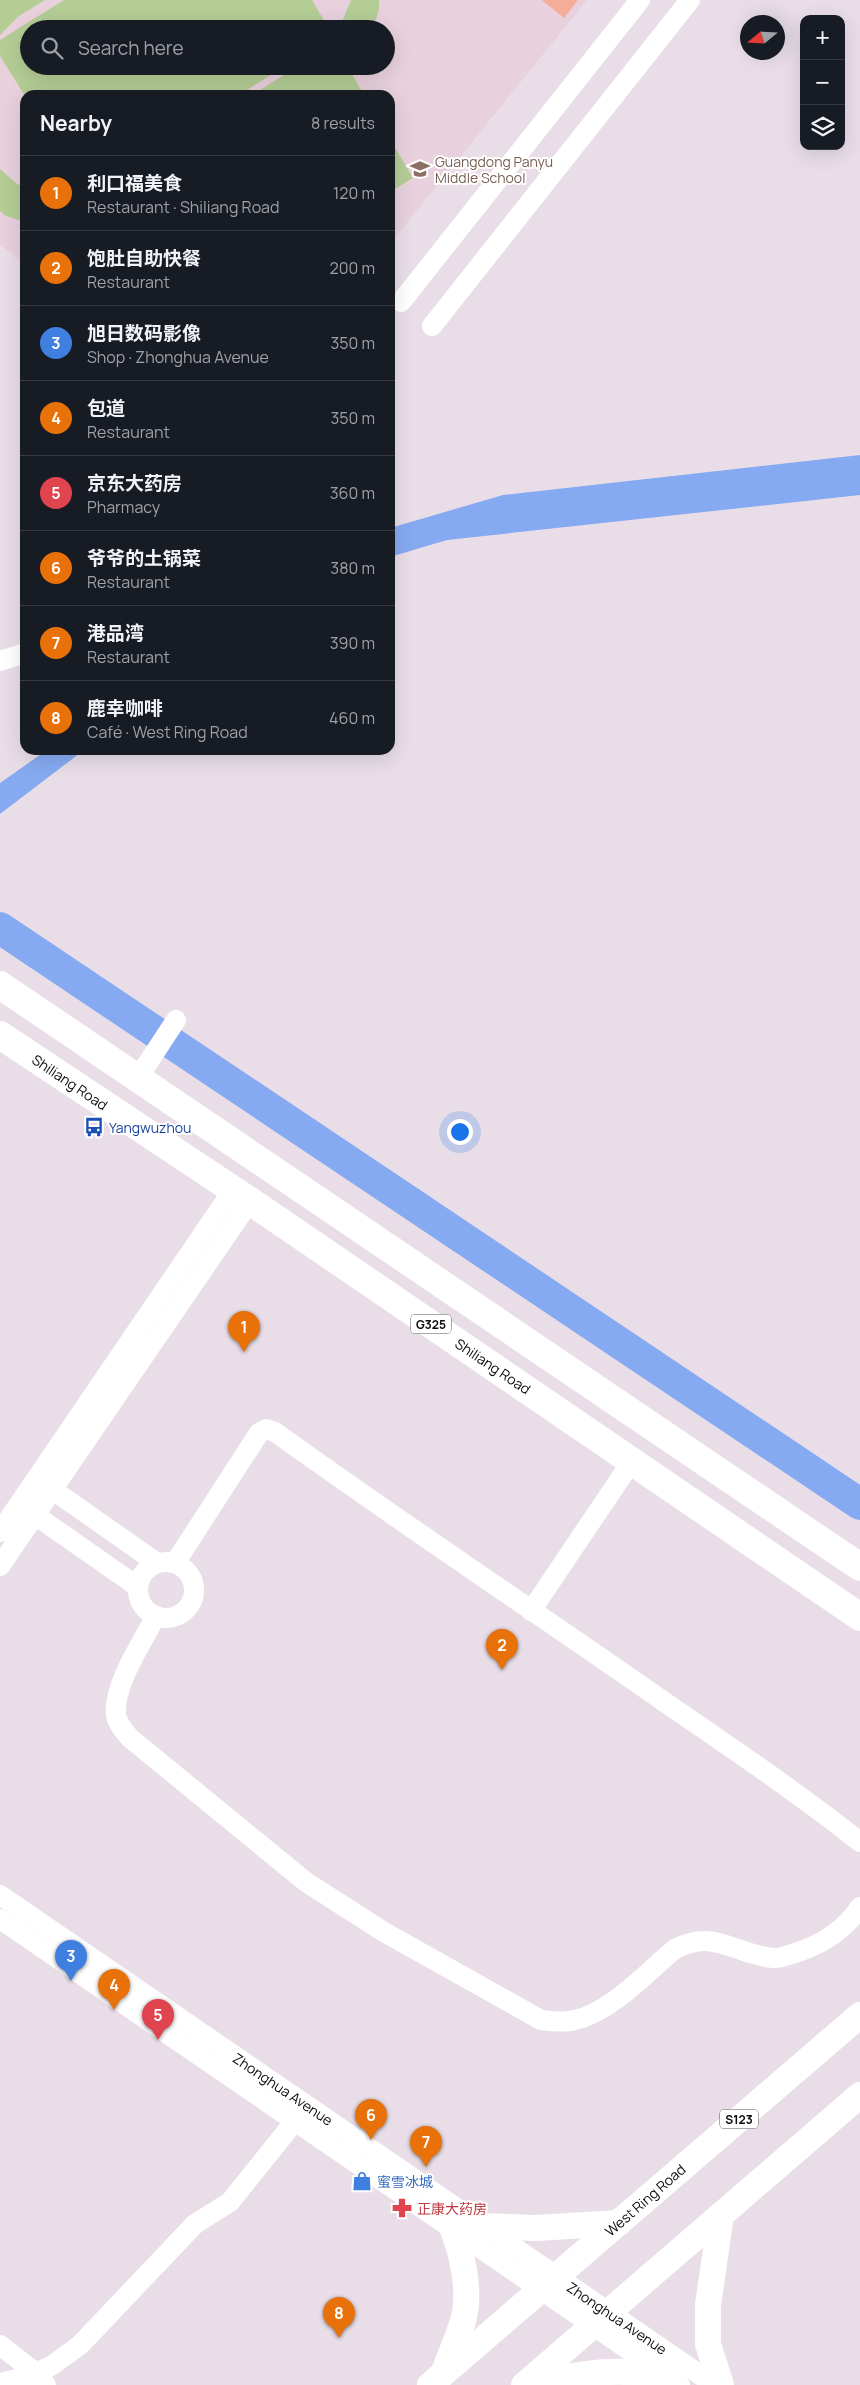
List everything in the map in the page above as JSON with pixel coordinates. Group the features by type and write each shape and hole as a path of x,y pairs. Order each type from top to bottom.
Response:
{"highway":[{"path":"0,985 143,1071 860,1567"},
{"name":"Shiliang Road","path":"0,1035 242,1196 860,1617"}],"main road":[{"name":"West Ring Road","path":"437,2380 860,2015"},
{"path":"524,2385 860,2095"},
{"path":"721,2215 711,2278 708,2325 708,2344 721,2385"},
{"path":"482,2226 536,2228 619,2223"},
{"path":"437,2380 463,2319 465,2283 462,2254 453,2230"},
{"path":"536,2385 593,2371 634,2371 672,2380"}],"street":[{"path":"401,302 640,0"},
{"path":"432,326 690,0"},
{"path":"0,662 20,655"},
{"path":"143,1071 176,1020"},
{"path":"0,1566 53,1490 242,1196"},
{"path":"0,1532 242,1196"},
{"path":"53,1490 166,1563 183,1567 194,1583 192,1602 179,1615 170,1618 156,1616 146,1610 141,1603 138,1587 144,1572 166,1563 259,1432 266,1429 274,1432 417,1534 814,1806 860,1842"},
{"path":"531,1611 632,1461"},
{"path":"36,1515 138,1587"},
{"path":"156,1616 123,1680 117,1696 116,1717 130,1738 306,1882 384,1932 541,2020 563,2022 589,2016 606,2006 675,1949 687,1942 705,1939 752,1954 776,1959 815,1947 841,1928 860,1907"},
{"name":"Zhonghua Avenue","path":"0,1895 482,2226 549,2283 601,2319 715,2385"},
{"name":"Zhonghua Avenue","path":"0,1919 453,2230 549,2283"},
{"path":"0,2383 41,2379 51,2366 80,2345 195,2224 230,2202 295,2121"},
{"name":"Zhonghua Avenue","path":"601,2319 672,2380"},
{"path":"0,2344 41,2379"}],"shaded area":[{"name":"Guangdong Panyu Middle School","path":"0,0 587,0 395,238 395,90 20,90 20,260 0,245"}],"green space":[{"path":"0,0 45,0 19,16 0,35"},
{"path":"64,0 312,0 324,20 32,20"},
{"path":"351,0 379,0 376,20 343,20"},
{"path":"20,28 20,75 271,75 247,90 21,90 0,56 0,40"},
{"path":"284,75 353,75 361,90 260,90"},
{"path":"395,147 413,178 395,189"},
{"path":"0,169 20,185 20,220 6,216 0,211"}],"water":[{"path":"860,455 860,495 447,540 395,556 395,527 503,495"},
{"path":"40,755 77,755 0,814 0,783"}],"building":[{"path":"542,0 578,0 564,18"}],"waterway":[{"path":"0,928 860,1504"}],"place":[{"name":"Guangdong Panyu Middle School","path":"420,169"},
{"name":"Yangwuzhou","path":"94,1127"},
{"name":"利口福美食","path":"244,1352"},
{"name":"饱肚自助快餐","path":"502,1670"},
{"name":"旭日数码影像","path":"71,1981"},
{"name":"包道","path":"114,2010"},
{"name":"京东大药房","path":"158,2040"},
{"name":"爷爷的土锅菜","path":"371,2140"},
{"name":"港品湾","path":"426,2167"},
{"name":"蜜雪冰城","path":"362,2181"},
{"name":"正康大药房","path":"402,2208"},
{"name":"鹿幸咖啡","path":"339,2338"}]}
